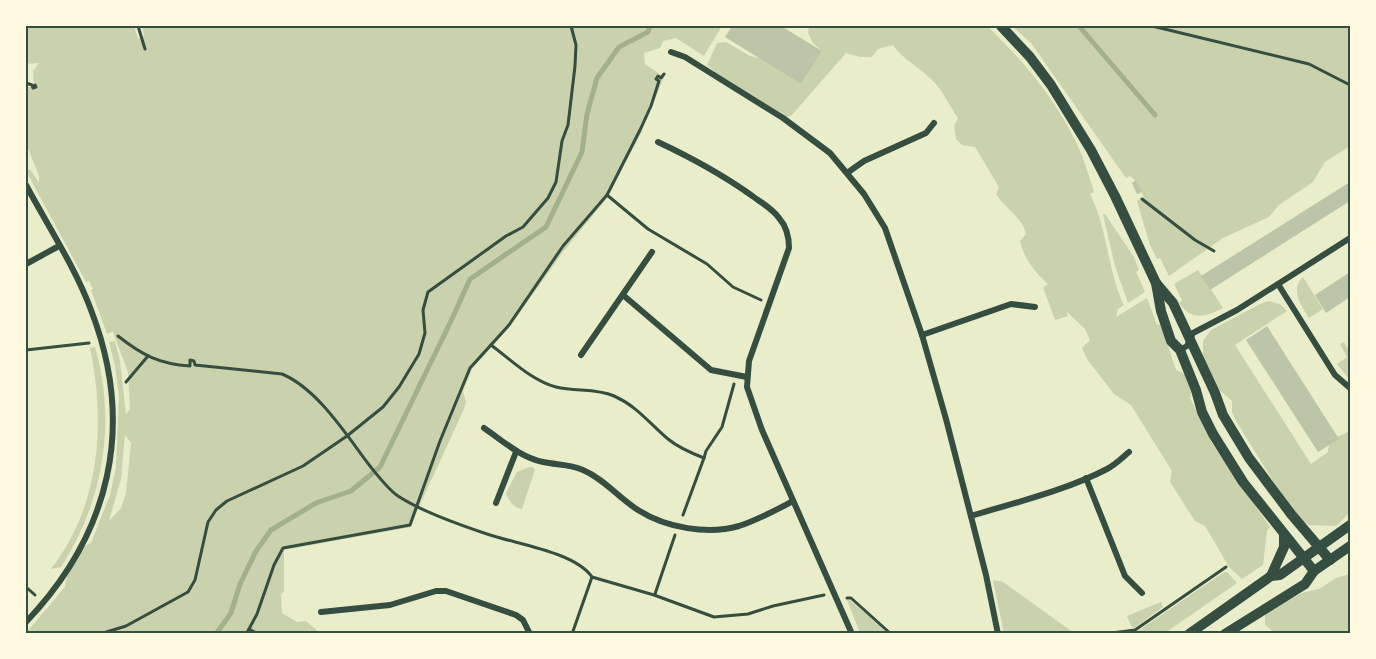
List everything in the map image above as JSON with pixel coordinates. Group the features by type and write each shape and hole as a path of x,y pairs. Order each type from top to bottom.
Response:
{"street":[{"path":"1001,26 1030,57 1072,118 1115,196 1156,283 1161,311 1171,341 1180,350 1202,412 1213,434 1243,482 1314,571"},
{"path":"670,52 685,57 783,118 822,147 870,202 885,228 922,335 946,419 986,574 998,633"},
{"path":"847,173 864,161 926,133 934,123"},
{"path":"658,142 719,172 771,209 780,218 789,238 789,248 749,361 747,377 751,401 852,633"},
{"path":"26,185 84,292 102,343 109,372 112,449 104,491 92,526 65,575 26,622"},
{"path":"1180,350 1187,346 1193,333 1236,310 1350,238"},
{"path":"26,264 59,246"},
{"path":"581,355 652,252"},
{"path":"1156,283 1173,303 1231,430 1267,484 1330,560"},
{"path":"1278,284 1335,375 1350,388"},
{"path":"623,295 703,365 711,370 747,377"},
{"path":"922,335 1011,304 1035,307"},
{"path":"484,428 516,452 542,462 571,465 585,470 638,510 652,518 679,526 706,530 740,526 793,501"},
{"path":"496,502 516,452"},
{"path":"971,516 1004,507 1086,478 1109,468 1129,452"},
{"path":"1086,478 1125,576 1142,592"},
{"path":"1189,633 1271,576 1280,575 1350,525"},
{"path":"1271,576 1284,547 1284,534"},
{"path":"1225,633 1305,584 1314,571 1350,546"},
{"path":"321,612 390,604 436,591 446,591 516,615 523,620 530,633"}],"path":[{"path":"138,26 145,49"},
{"path":"100,633 126,627 188,592 195,580 208,522 216,510 227,501 303,466 347,436 383,407 399,387 419,354 425,333 423,310 428,292 506,236 523,227 548,198 556,182 562,141 568,125 576,45 571,26"},
{"path":"1152,26 1310,64 1350,85"},
{"path":"246,633 257,614 274,564 283,548 410,525 467,372 508,325 563,246 607,195 651,106 659,81 656,79 658,76 661,78 664,74"},
{"path":"26,80 26,83 32,85 33,88 36,87 35,85"},
{"path":"607,195 648,229 707,264 733,287 769,303"},
{"path":"1142,199 1186,234 1215,251"},
{"path":"118,336 163,363 190,366 190,360 194,361 195,365 282,374 295,380 398,496 487,534 562,556 587,569 592,577 654,595 714,617 748,614 773,606 826,595 839,600 851,598 891,633"},
{"path":"26,351 94,343"},
{"path":"491,345 530,374 553,387 586,389 615,397 642,413 676,444 704,458"},
{"path":"126,382 148,356"},
{"path":"654,595 706,451 722,427 736,376"},
{"path":"1104,633 1135,630 1226,567"},
{"path":"572,633 592,577"},
{"path":"26,587 36,596"},
{"path":"249,629 258,633"}],"green space":[{"path":"26,26 134,26 138,39 144,36 142,26 722,26 704,56 676,38 663,41 660,48 644,53 645,64 664,77 641,133 607,198 563,252 511,325 472,369 463,391 466,402 464,409 411,527 284,550 282,613 297,622 306,621 320,633 26,633 65,587 69,564 75,551 91,543 110,495 116,467 119,396 109,342 115,341 120,361 126,414 130,409 128,372 112,330 107,334 91,290 93,289 89,281 86,282 26,171 30,169 39,183 39,176 26,143 26,86 34,88 33,71 39,63 26,64","holes":["125,435 131,443 126,493 121,508 109,521 121,479"]},
{"path":"809,26 987,26 1025,66 1049,96 1069,128 1084,162 1094,192 1090,194 1101,221 1114,278 1124,305 1118,309 1116,317 1147,298 1157,325 1161,324 1176,370 1185,374 1192,390 1190,398 1213,445 1270,527 1267,531 1263,565 1242,579 1229,567 1205,526 1195,521 1170,482 1172,471 1131,405 1114,394 1087,359 1082,348 1090,340 1085,329 1066,311 1068,316 1055,320 1043,287 1048,284 1024,254 1020,241 1026,234 1024,228 996,194 999,187 975,147 962,145 956,139 954,126 958,118 939,87 901,55 893,45 878,49 872,57 860,57 846,53 791,116 786,117 707,65 717,43 726,42 750,56 759,58 801,84 822,51 813,43 808,33"},
{"path":"1012,26 1350,26 1350,146 1325,162 1313,182 1279,205 1269,217 1223,238 1169,276 1150,245 1137,201 1144,197 1136,181 1130,176 1126,178 1031,43"},
{"path":"1105,214 1134,257 1139,270 1136,272 1145,292 1128,303 1115,266 1103,215"},
{"path":"1198,270 1223,308 1211,314 1199,316 1189,313 1179,303 1182,300 1174,284"},
{"path":"1303,277 1323,309 1309,318 1300,303 1297,292 1299,282"},
{"path":"1269,301 1280,304 1287,311 1235,345 1311,464 1328,452 1332,440 1350,431 1350,512 1336,526 1309,525 1296,515 1236,421 1232,412 1232,401 1217,388 1203,356 1203,341 1211,330"},
{"path":"1344,342 1350,353 1350,380 1337,364 1347,357 1340,344"},
{"path":"95,347 102,376 105,404 102,461 87,516 75,542 61,567 51,569 80,519 95,463 98,406 90,348"},
{"path":"529,467 535,470 522,509 512,503 506,493 517,472"},
{"path":"1227,572 1237,583 1165,633 1135,633"},
{"path":"1350,574 1350,633 1275,633 1265,625 1265,615 1272,609 1302,593 1319,589 1336,578"},
{"path":"993,580 1003,582 1074,633 1004,633"},
{"path":"847,600 850,600 888,633 860,633"},
{"path":"1161,602 1163,607 1134,628 1131,626 1127,616"}],"building":[{"path":"732,26 781,26 822,51 801,84 725,37"},
{"path":"1136,180 1142,192 1137,194 1132,183"},
{"path":"1350,182 1350,201 1210,290 1201,276"},
{"path":"1350,272 1350,297 1326,313 1315,295"},
{"path":"1267,326 1339,439 1318,452 1246,340"}],"waterway":[{"path":"216,634 231,613 240,584 256,551 271,530 316,503 351,491 380,467 470,279 546,227 582,152 587,114 597,78 619,47 648,32 650,26"},
{"path":"1079,26 1155,115"}]}
